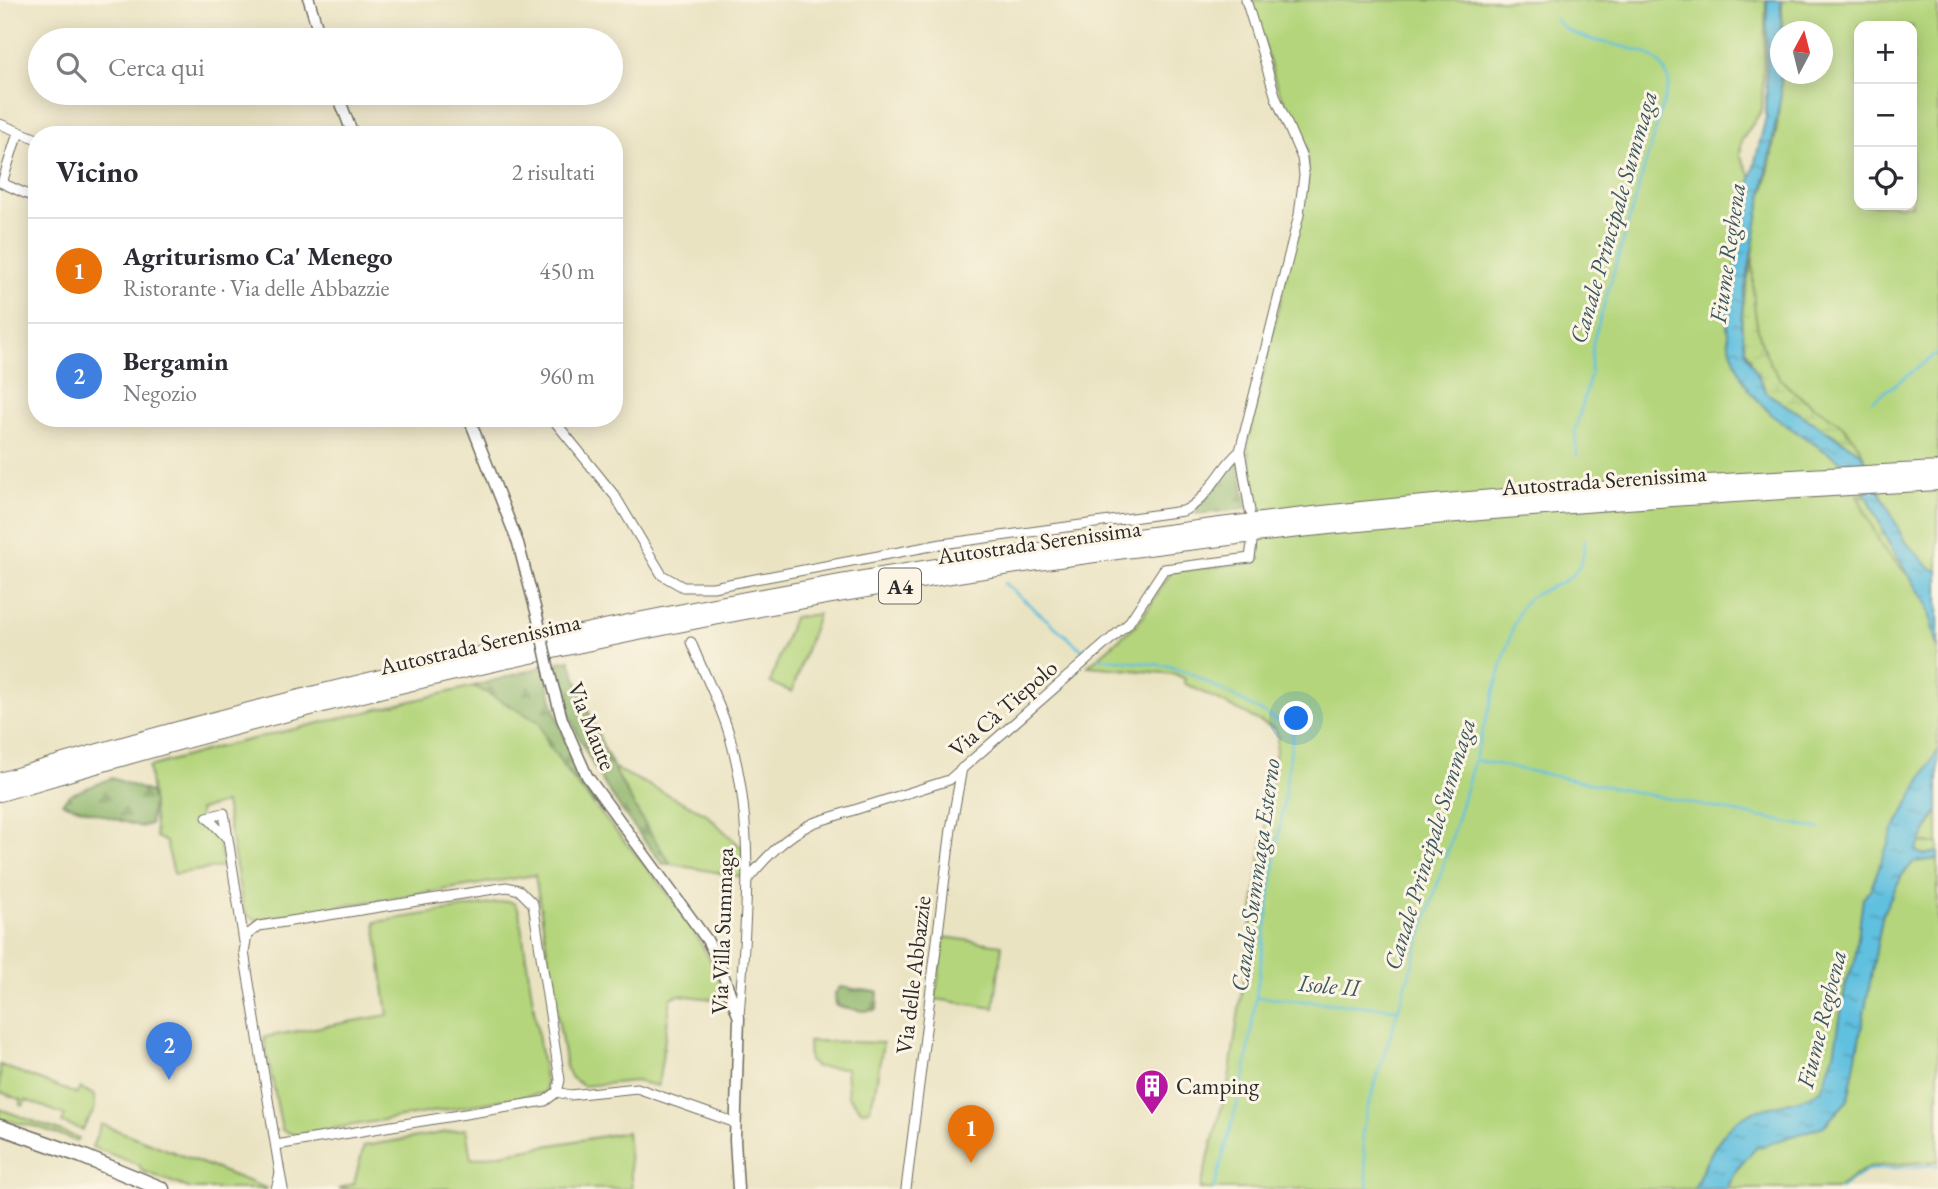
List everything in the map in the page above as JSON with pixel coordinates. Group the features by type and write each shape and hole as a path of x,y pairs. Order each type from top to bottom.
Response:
{"highway":[{"name":"Autostrada Serenissima","path":"1908,478 1938,470"},
{"name":"Autostrada Serenissima","path":"0,780 111,747 329,689 532,642 783,592 1008,555 1231,524 1453,501 1908,478 1938,482"},
{"name":"Autostrada Serenissima","path":"0,793 340,699 531,655 841,595 1016,566 1236,537 1816,483"}],"main road":[{"path":"1,1130 82,1156 162,1189"},
{"path":"1,1130 148,1189"}],"street":[{"path":"309,0 317,28"},
{"path":"1246,0 1276,98 1299,145 1304,175 1299,215 1240,451 1250,511"},
{"path":"342,105 350,126"},
{"path":"0,124 28,135"},
{"path":"22,133 16,139 1,184 28,195"},
{"name":"Via Maute","path":"472,427 517,543 562,719 587,776 707,940 724,975 739,1018"},
{"path":"559,427 615,496 662,575 683,587 695,588 713,587 942,544 1183,510 1194,506 1229,460 1240,451"},
{"name":"Via Cà Tiepolo","path":"748,879 778,844 794,832 813,823 938,785 962,768 1128,624 1158,573 1178,566 1250,558 1252,543"},
{"name":"Via Villa Summaga","path":"691,642 730,736 744,808 748,879 739,1018 736,1123 738,1189"},
{"name":"Via delle Abbazzie","path":"906,1189 951,829 962,768"},
{"path":"227,838 283,1189"},
{"path":"244,942 251,930 259,926 508,887 519,890 533,904 560,1080 557,1091 545,1101 276,1145"},
{"path":"724,975 742,975"},
{"path":"557,1091 570,1095 638,1088 736,1123"},
{"path":"276,1189 280,1173"}],"green space":[{"path":"1251,0 1766,0 1762,110 1742,140 1740,155 1750,175 1765,189 1777,127 1781,84 1833,84 1833,21 1782,21 1782,0 1938,0 1938,1161 1868,1167 1836,1189 1200,1189 1229,1079 1278,736 1275,729 1184,683 1185,679 1175,674 1088,666 1139,622 1172,571 1258,562 1254,482 1247,444 1307,182 1307,148 1276,84","holes":["1754,247 1755,313 1769,363 1789,388 1811,404 1787,422 1743,371 1738,264"]},
{"path":"1753,257 1755,312 1763,347 1770,363 1793,391 1845,428 1853,437 1867,464 1840,439 1780,404 1764,391 1754,376 1751,358 1742,337 1745,294"},
{"path":"1235,461 1238,462 1247,505 1244,509 1196,514 1196,510"},
{"path":"1857,495 1866,495 1869,499 1888,542 1919,587 1882,547"},
{"path":"818,614 792,692 770,683 793,618"},
{"path":"570,660 590,715 613,766 640,816 671,864 663,864 626,817 583,746 562,693 554,663"},
{"path":"545,666 558,721 596,805 549,746 539,722 474,686"},
{"path":"474,686 519,708 540,722 565,769 677,906 714,967 728,1001 679,995 671,998 658,1086 635,1081 583,1086 571,1077 566,1067 535,875 256,920 247,915 243,908 225,803 199,810 199,817 218,833 223,867 174,874 166,842 156,837 149,767 215,748"},
{"path":"610,766 705,813 742,848 743,877 671,864 643,825"},
{"path":"112,778 150,792 153,803 150,824 141,827 62,803 69,795"},
{"path":"1919,843 1938,843 1938,852 1923,855 1916,852"},
{"path":"509,901 515,904 519,911 546,1086 544,1093 295,1135 282,1130 264,1037 388,1015 375,922"},
{"path":"944,937 1002,945 994,1008 935,999"},
{"path":"840,987 878,992 877,1010 863,1011 836,1006 835,993"},
{"path":"808,1042 883,1043 869,1110 862,1111 848,1096 846,1068 816,1067 809,1061"},
{"path":"0,1065 77,1094 80,1088 93,1094 94,1109 83,1130 62,1123 65,1115 26,1100 23,1106 20,1105 22,1100 0,1092"},
{"path":"0,1109 79,1138 77,1141 37,1127 0,1119"},
{"path":"101,1124 268,1189 191,1189 142,1171 139,1165 92,1147"},
{"path":"466,1129 471,1159 627,1132 632,1189 338,1189 354,1183 364,1146"}],"water":[{"path":"1767,0 1781,0 1781,21 1770,21 1770,84 1781,84 1781,95 1744,294 1741,323 1746,353 1767,393 1861,453 1904,540 1929,567 1938,571 1938,652 1927,604 1888,542 1869,499 1843,463 1774,417 1750,392 1729,344 1726,315 1745,217 1744,207 1766,117"},
{"path":"1938,749 1938,810 1916,851 1924,855 1938,852 1938,859 1914,862 1902,875 1883,913 1848,1100 1824,1126 1756,1148 1737,1169 1727,1189 1694,1189 1716,1144 1742,1117 1796,1101 1821,1090 1834,1054 1846,983 1855,960 1863,898 1871,888 1893,831"}],"waterway":[{"name":"Canale Principale Summaga","path":"1555,19 1568,30 1584,37 1637,50 1652,57 1663,68 1669,84 1593,342 1590,377 1575,430 1577,456"},
{"path":"1872,401 1938,353"},
{"name":"Canale Principale Summaga","path":"1368,1189 1362,1133 1367,1110 1449,847 1513,627 1521,608 1530,598 1570,577 1577,569 1583,557 1585,539"},
{"name":"Canale Summaga Esterno","path":"1004,583 1087,654"},
{"name":"Canale Summaga Esterno","path":"1098,658 1169,666 1192,674 1288,726 1293,734 1245,1075 1214,1189"},
{"path":"1475,760 1820,829"},
{"name":"Isole II","path":"1256,997 1399,1009"},
{"path":"1840,1189 1867,1170 1938,1165"}],"place":[{"name":"Bergamin","path":"169,1080"},
{"name":"Camping","path":"1152,1116"},
{"name":"Agriturismo Ca' Menego","path":"971,1163"}],"water label":[{"name":"Fiume Reghena","path":"1727,253"},
{"name":"Fiume Reghena","path":"1821,1019"}]}
